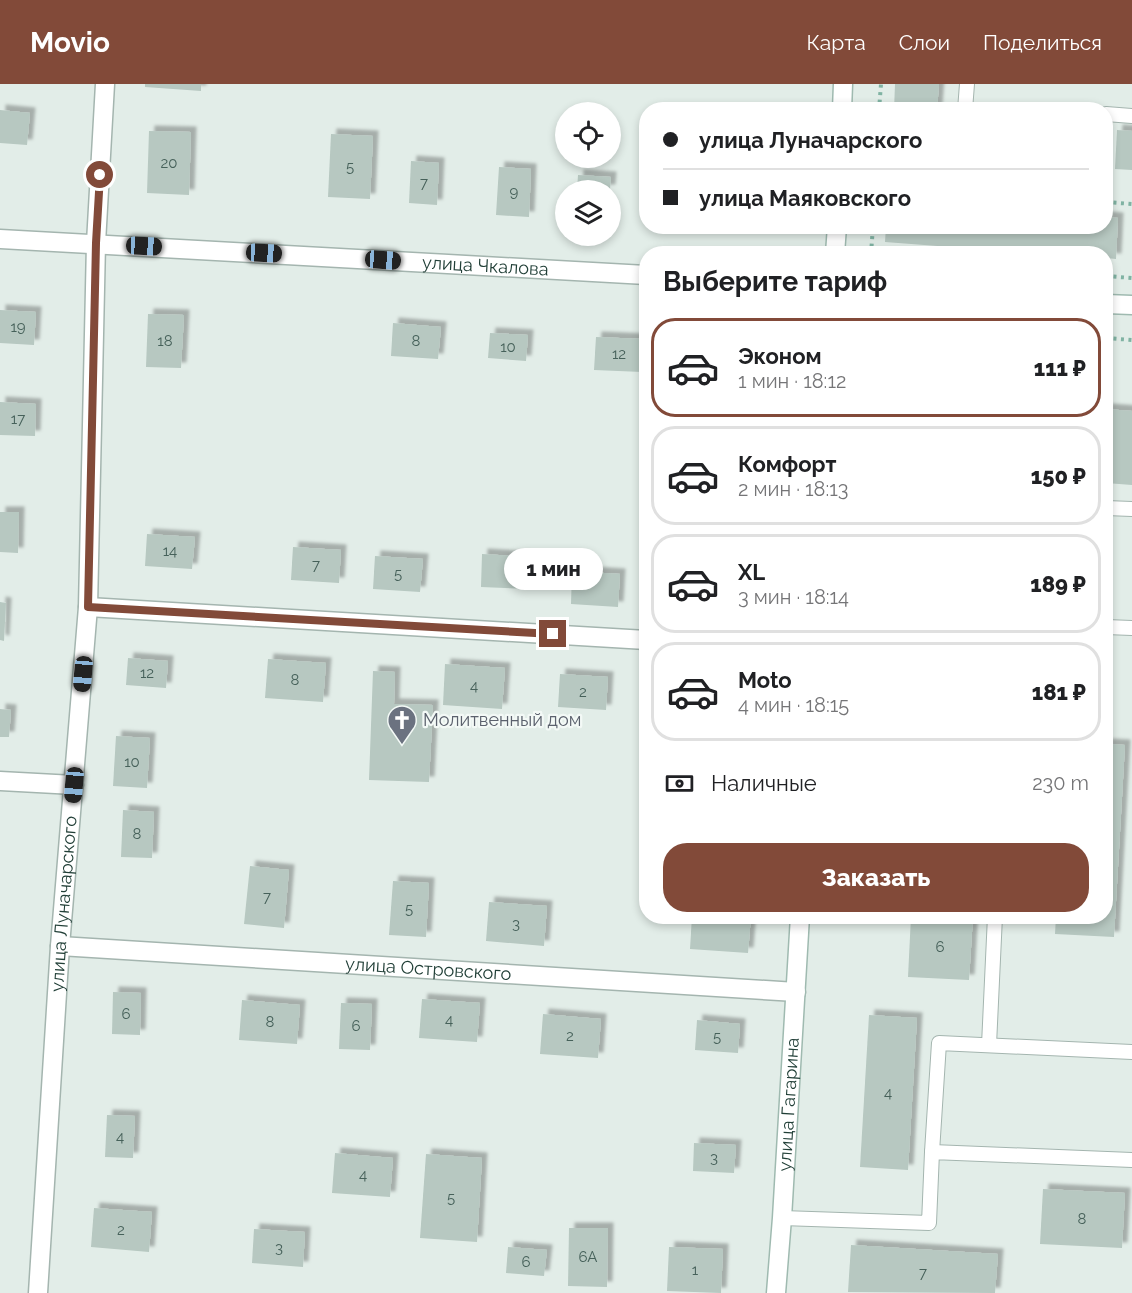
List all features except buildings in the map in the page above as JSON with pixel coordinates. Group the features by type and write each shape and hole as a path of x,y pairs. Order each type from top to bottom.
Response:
{"street":[{"name":"улица Луначарского","path":"38,1293 60,946 88,607 96,243 105,84"},
{"path":"842,102 843,84"},
{"name":"улица Чкалова","path":"0,238 639,275"},
{"path":"1113,304 1132,305"},
{"path":"88,607 639,640"},
{"path":"0,781 74,785"},
{"name":"улица Гагарина","path":"776,1293 800,924"},
{"name":"улица Островского","path":"60,946 796,992"}],"lane":[{"path":"966,102 967,84"},
{"path":"1113,115 1132,116"},
{"path":"1113,508 1132,509"},
{"path":"1113,627 1132,628"},
{"path":"989,1046 995,924"},
{"path":"782,1218 929,1223 939,1043 1132,1052"},
{"path":"932,1152 1132,1160"}],"path":[{"path":"880,102 881,84"},
{"path":"1113,203 1132,204"},
{"path":"1113,277 1132,278"},
{"path":"1113,339 1132,340"}],"place":[{"name":"Молитвенный дом","path":"402,746"}],"route":[{"path":"100,175 96,243 88,607 553,634"}]}
